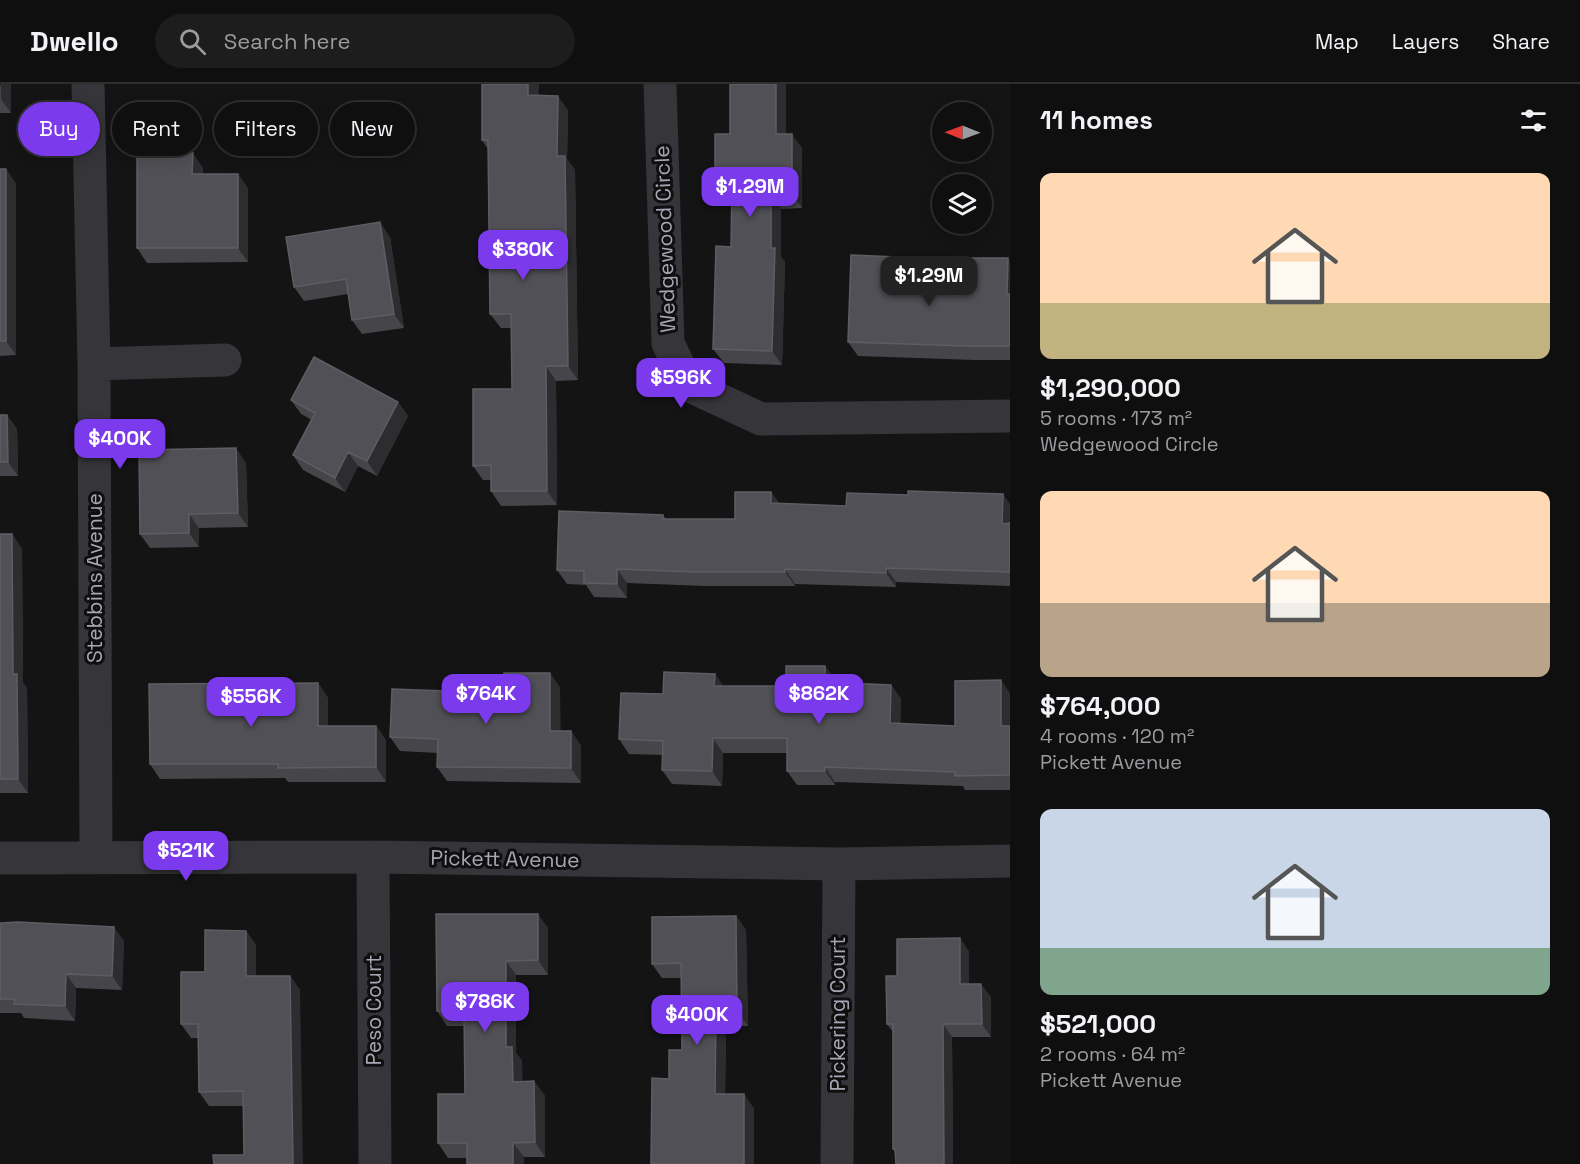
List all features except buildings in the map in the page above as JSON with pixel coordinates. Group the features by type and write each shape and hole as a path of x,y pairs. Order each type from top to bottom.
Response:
{"street":[{"name":"Stebbins Avenue","path":"88,84 94,364 96,857"},
{"name":"Wedgewood Circle","path":"660,84 668,343 688,385 761,419 1010,416"},
{"path":"94,364 225,360"},
{"name":"Pickett Avenue","path":"0,858 373,857 839,864 1010,861"},
{"name":"Peso Court","path":"373,857 375,1164"},
{"name":"Pickering Court","path":"837,1164 839,864"}]}
